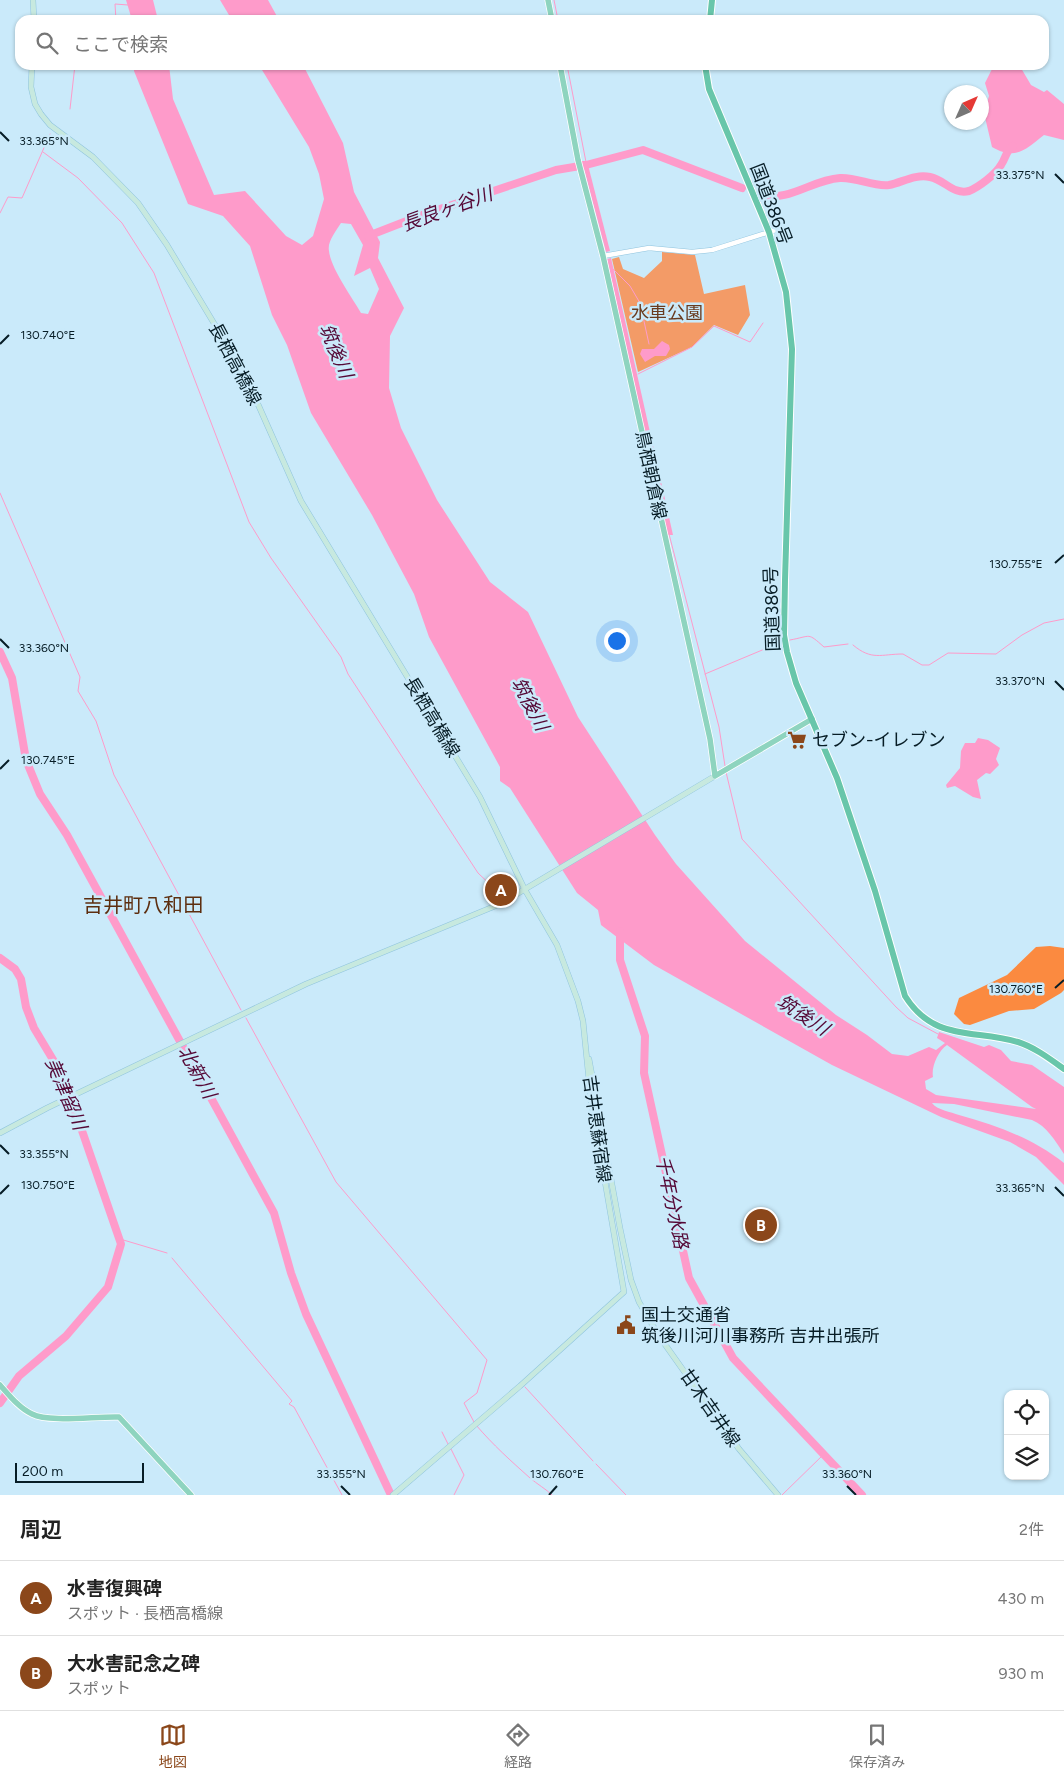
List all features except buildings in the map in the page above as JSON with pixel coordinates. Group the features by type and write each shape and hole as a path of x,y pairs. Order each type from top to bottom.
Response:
{"highway":[{"path":"710,15 712,0"},
{"name":"国道386号","path":"706,70 708,89 769,232 786,292 792,349 784,635 791,666 837,778 875,891 905,996 915,1011 933,1024 952,1032 1018,1042 1032,1048 1064,1069"}],"main road":[{"path":"32,0 34,15"},
{"path":"548,0 551,15"},
{"name":"長栖高橋線","path":"32,70 31,87 35,104 41,114 50,125 93,157 138,203 167,245 245,375 301,501 480,798 528,888"},
{"name":"鳥栖朝倉線","path":"561,70 578,160 604,256 710,739 715,776"},
{"path":"0,1133 54,1105 351,964 466,918 528,888 812,719"},
{"name":"吉井恵蘇宿線","path":"394,1495 624,1292 591,1100 588,1054 578,1002 557,945 528,888"},
{"name":"甘木吉井線","path":"588,1054 592,1067 620,1228 631,1280 639,1302 655,1330 729,1436 778,1495"},
{"path":"2,1387 30,1413 48,1418 118,1417 191,1495"}],"street":[{"path":"604,256 649,248 692,252 712,250 782,228"}],"green space":[{"name":"水車公園","path":"662,252 695,255 704,294 745,285 750,315 738,335 714,325 692,347 638,372 612,259 619,257 623,269 644,278 662,261"}],"shaded area":[{"path":"1036,947 1064,948 1064,990 1061,993 1034,1009 1009,1011 970,1025 964,1024 954,1014 959,998 1007,975"}],"water":[{"path":"126,0 153,0 157,15 130,15"},
{"path":"220,0 268,0 276,15 229,15"},
{"name":"筑後川","path":"134,70 170,70 173,99 214,195 245,191 286,236 302,245 313,236 324,199 319,174 309,147 262,70 306,70 343,143 354,192 380,242 378,258 404,308 390,336 389,388 401,428 437,500 490,582 528,612 578,717 655,835 676,864 745,941 836,1015 892,1054 908,1056 929,1047 936,1050 945,1043 937,1038 939,1032 984,1047 989,1045 1001,1050 1011,1061 1032,1065 1064,1087 1064,1154 1046,1130 1032,1120 954,1104 932,1103 941,1109 1001,1128 1040,1146 1064,1163 1064,1185 1036,1157 1010,1142 941,1117 832,1065 654,965 601,925 598,910 577,893 510,788 500,781 500,767 429,637 414,594 372,515 311,413 287,345 272,315 250,246 223,216 188,204","holes":["341,223 351,224 363,245 354,276 370,268 379,289 368,314 361,313 338,274 329,251 329,244","947,1045 1036,1109 936,1095 926,1089 925,1081 933,1077 936,1060"]},
{"path":"992,70 1022,70 1031,85 1044,92 1047,90 1064,104 1064,140 1044,135 1026,149 1014,153 1000,151 992,147 988,130 989,85 986,85"},
{"path":"582,161 587,161 610,251 606,252"},
{"path":"611,258 673,535 667,535 607,259"},
{"path":"662,341 669,345 670,349 666,356 655,356 645,362 640,354 642,349 654,349"},
{"path":"978,738 988,740 1000,748 996,759 999,765 990,774 986,773 977,780 981,799 973,797 955,786 947,788 946,785 960,768 961,751 965,743 975,743"}],"waterway":[{"path":"554,0 557,15"},
{"path":"116,15 115,4 128,5"},
{"path":"70,109 74,70"},
{"path":"568,70 586,162"},
{"path":"0,213 8,197 22,198 50,134"},
{"path":"760,195 781,196 819,182 840,178 889,185 914,177 925,176 958,191 969,191 999,169 1013,146"},
{"name":"長良ヶ谷川","path":"368,236 422,215 556,170 586,165 643,150 742,188"},
{"path":"43,152 78,178 122,223 154,273 249,522 271,558 341,657 348,674 478,873 496,890 505,894"},
{"path":"613,269 630,286 640,303 649,344"},
{"path":"638,374 692,347 714,326 750,342 763,323"},
{"path":"0,493 80,677 78,691 96,721 114,775 241,1010"},
{"path":"669,534 719,727 725,766"},
{"path":"853,645 871,655 903,654 922,665 929,665 948,653 996,654 1022,635 1044,623 1064,619"},
{"path":"790,640 809,636 824,647 848,644"},
{"path":"705,674 779,643"},
{"name":"北新川","path":"0,652 12,678 26,760 40,794 67,835 274,1213 291,1273 306,1314 391,1495"},
{"path":"726,772 742,839 896,1007 908,1018 938,1034"},
{"name":"千年分水路","path":"620,931 620,960 645,1036 644,1073 689,1278 733,1358 862,1495"},
{"name":"美津留川","path":"0,958 15,969 21,979 26,1007 34,1028 55,1063 78,1119 121,1244 108,1287 66,1336 19,1376 0,1403"},
{"path":"246,1018 336,1182 487,1360 477,1393 464,1403 474,1422"},
{"path":"120,1239 167,1253"},
{"path":"172,1258 292,1401 289,1404 294,1407 342,1495"},
{"path":"525,1387 593,1461"},
{"path":"476,1425 509,1459 552,1495"},
{"path":"442,1432 448,1444"},
{"path":"451,1449 464,1475 454,1495"},
{"path":"782,1495 823,1455"},
{"path":"596,1464 626,1495"}],"place":[{"name":"セブン-イレブン","path":"797,740"},
{"name":"水害復興碑","path":"501,890"},
{"name":"大水害記念之碑","path":"761,1225"},
{"name":"国土交通省 筑後川河川事務所 吉井出張所","path":"626,1325"}],"district":[{"name":"吉井町八和田","path":"143,905"}]}
